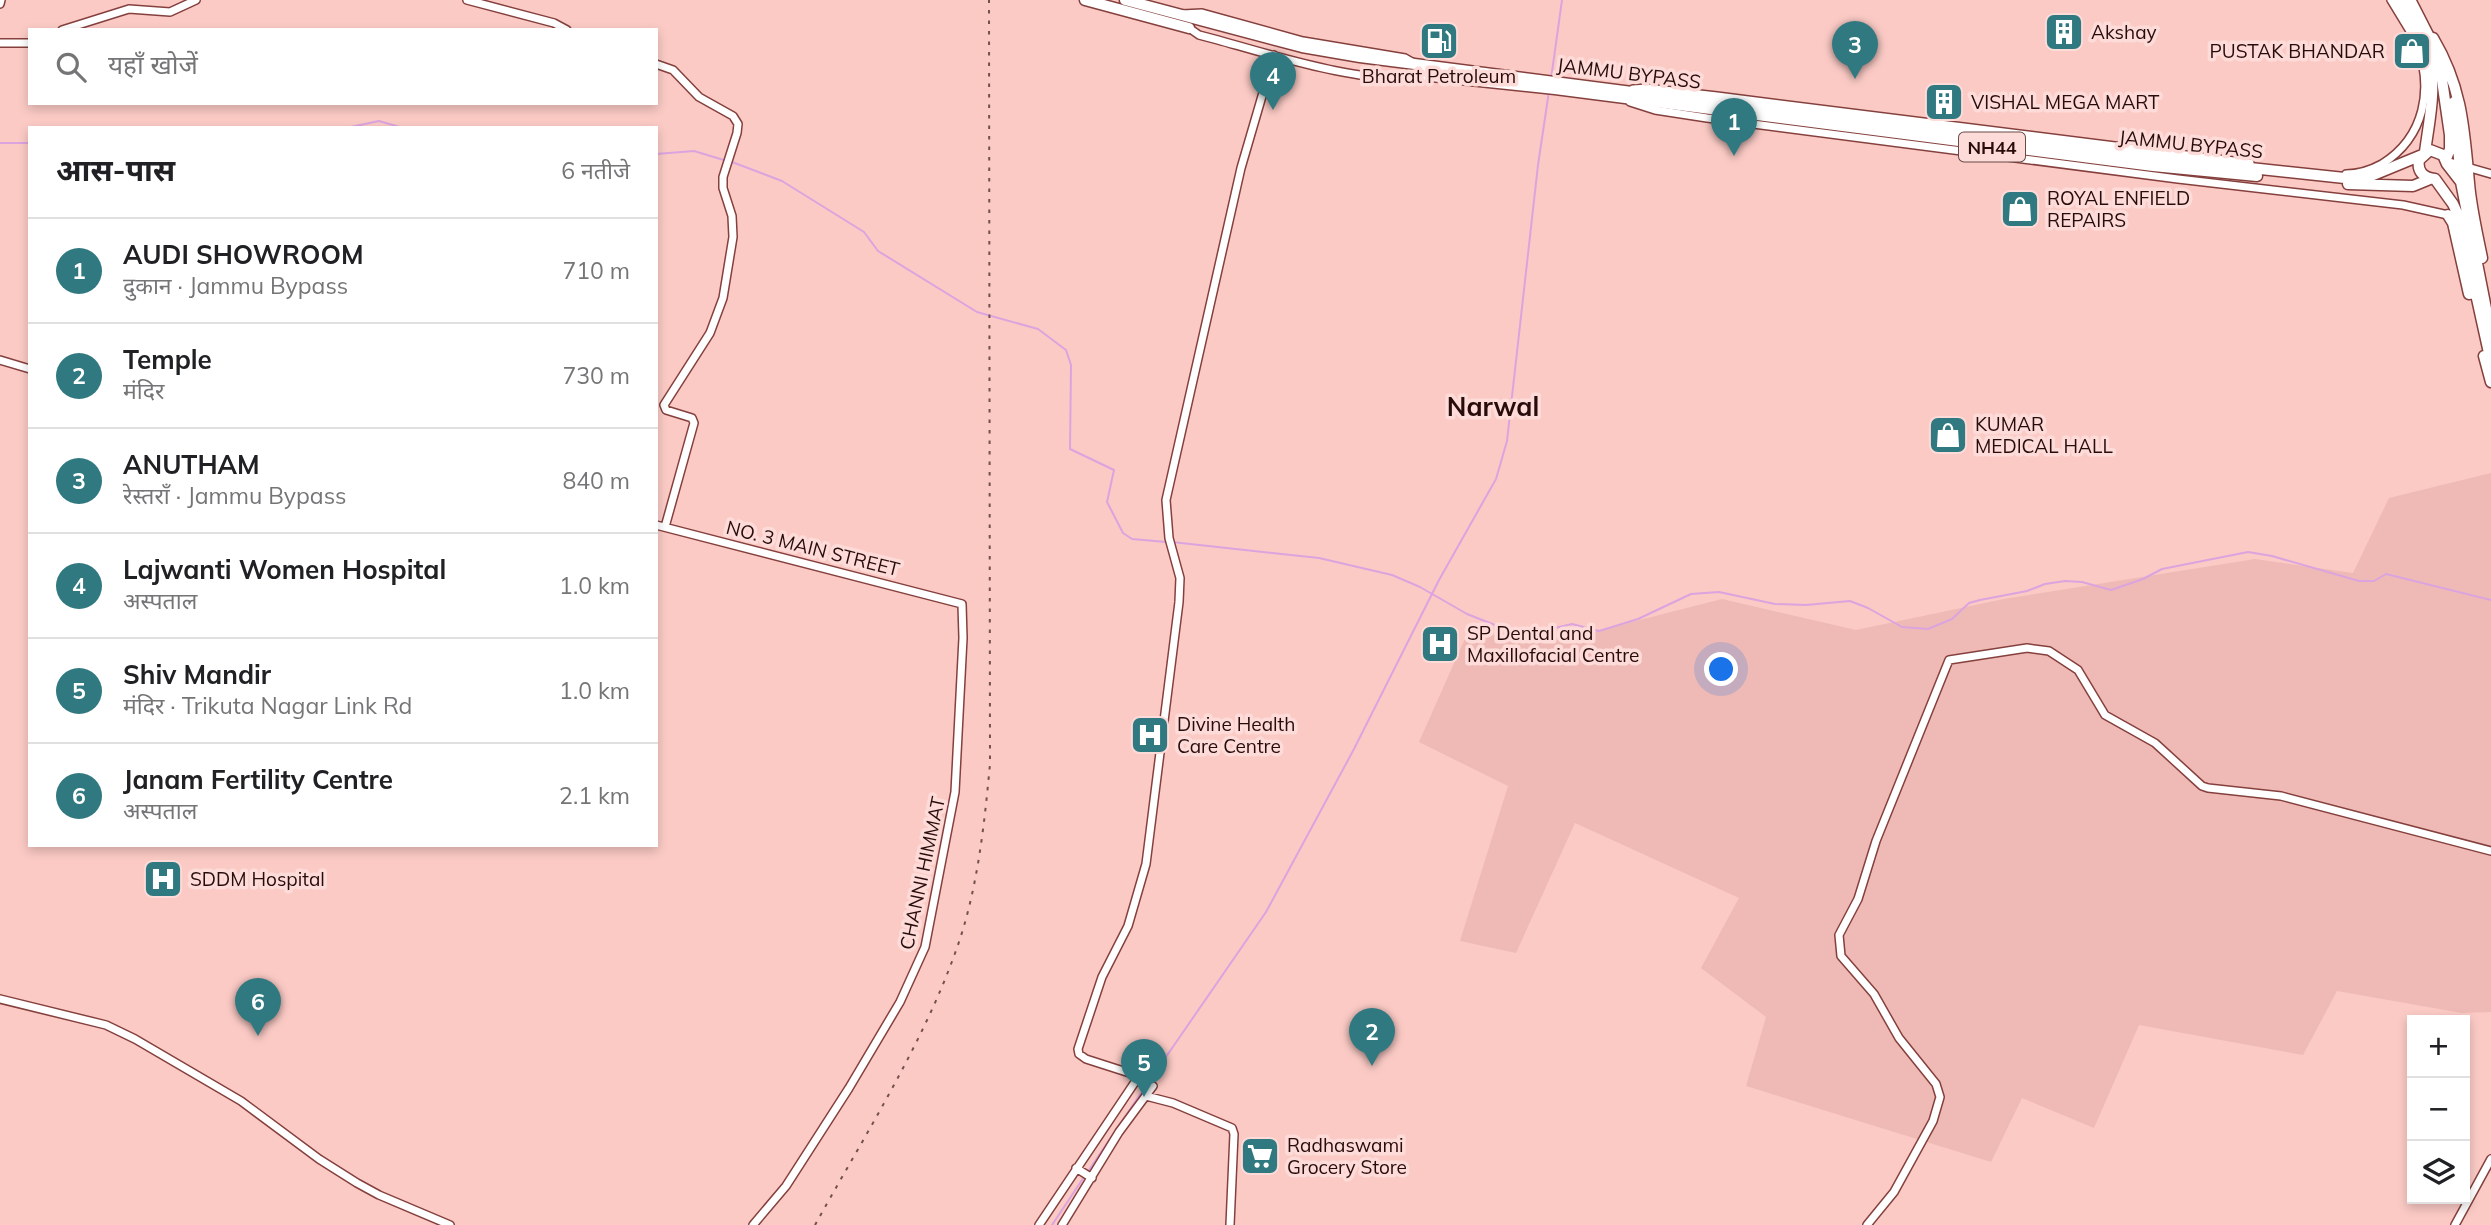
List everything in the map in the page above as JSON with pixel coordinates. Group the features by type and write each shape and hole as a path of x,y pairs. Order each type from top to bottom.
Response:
{"highway":[{"path":"1085,0 1189,28"},
{"name":"JAMMU BYPASS","path":"1125,0 1303,47 1532,83"},
{"path":"2397,0 2431,53 2432,85 2419,169 2432,179 2453,204 2459,217 2477,286 2491,362"},
{"path":"2405,0 2451,92 2470,192 2477,286"},
{"path":"2433,38 2448,66 2460,99 2464,166 2461,182 2491,382"},
{"name":"JAMMU BYPASS","path":"1422,75 1555,85 2154,166 2365,185 2413,186 2432,179"},
{"path":"2432,179 2444,173 2450,143 2442,76"},
{"name":"JAMMU BYPASS","path":"1618,94 2333,178 2354,179 2371,176 2423,154"},
{"path":"2423,154 2440,152 2461,182"},
{"path":"2448,215 2477,286 2491,306"},
{"path":"2484,322 2491,334"}],"street":[{"path":"68,28 129,9 170,12 196,0"},
{"path":"467,0 554,23 563,28"},
{"path":"1618,94 1647,88 2349,174 2376,167 2407,144 2420,117 2425,92 2423,62 2416,43 2390,0"},
{"path":"2412,0 2433,38 2431,53 2416,43"},
{"path":"1189,28 1199,35 1274,55 1367,75 1408,79 1422,75"},
{"path":"0,43 28,43"},
{"path":"1148,1081 1086,1059 1079,1055 1078,1049 1105,970 1128,926 1147,859 1179,602 1180,573 1171,542 1166,507 1167,492 1241,168 1274,55"},
{"path":"658,65 673,70 699,97 733,116 738,124 722,181 731,208 733,237 723,298 710,333 664,405 666,410 689,416 694,423 665,527"},
{"path":"1618,94 1655,110 1707,118 2178,179 2379,202 2448,215"},
{"path":"2446,162 2491,174"},
{"path":"0,360 28,368"},
{"name":"NO. 3 MAIN STREET","path":"658,525 962,604"},
{"name":"CHANNI HIMMAT","path":"753,1225 786,1186 849,1088 900,1002 925,947 955,792 962,604"},
{"path":"1867,1225 1894,1192 1933,1121 1940,1097 1936,1084 1899,1038 1874,994 1841,956 1839,935 1858,899 1876,841 1949,660 2027,648 2049,651 2078,670 2105,715 2150,739 2202,786 2281,796 2491,851"},
{"path":"0,999 98,1023 135,1039 241,1101 319,1159 357,1183 450,1225"},
{"path":"1062,1225 1119,1132 1146,1096 1148,1081"},
{"path":"1039,1225 1078,1169 1148,1081"},
{"path":"1146,1096 1173,1103 1232,1128 1234,1134 1230,1225"},
{"path":"2455,1225 2491,1160"},
{"path":"1078,1169 1090,1177"}],"shaded area":[{"path":"2491,473 2491,1012 2462,1013 2337,991 2303,1055 2139,1025 2094,1128 2022,1098 1991,1162 1746,1086 1766,1017 1701,968 1739,898 1575,823 1516,953 1460,941 1508,786 1419,742 1467,634 1573,637 1722,599 1856,630 2004,599 2255,559 2353,573 2389,498"}],"waterway":[{"path":"1551,79 1562,0"},
{"path":"1150,1080 1266,912 1354,749 1439,580 1496,479 1507,441 1538,165 1549,91"},
{"path":"355,126 379,121 396,126"},
{"path":"0,143 28,143"},
{"path":"658,154 694,151 727,161"},
{"path":"732,162 782,181 864,232 878,251 977,312 1038,329 1066,350 1071,365 1070,449 1114,470 1107,502 1123,533 1132,539 1166,542"},
{"path":"1172,542 1319,558 1392,575 1420,587 1467,614 1505,629 1542,631 1572,624 1599,631 1638,619 1691,594 1719,592 1775,604 1806,605 1850,601 1902,627 1928,629 1952,619 1969,603 2027,591 2045,584 2082,582 2111,590 2162,569 2248,552 2272,556 2359,581 2374,581 2386,574 2491,600"},
{"path":"1087,1173 1147,1084"},
{"path":"1052,1225 1084,1177"}],"railway":[{"path":"815,1225 890,1093 940,990 962,933 982,837 990,764 989,0"}],"place":[{"name":"Akshay","path":"2064,32"},
{"name":"Bharat Petroleum","path":"1439,41"},
{"name":"PUSTAK BHANDAR","path":"2412,51"},
{"name":"ANUTHAM","path":"1855,79"},
{"name":"VISHAL MEGA MART","path":"1944,102"},
{"name":"Lajwanti Women Hospital","path":"1273,110"},
{"name":"AUDI SHOWROOM","path":"1734,156"},
{"name":"ROYAL ENFIELD REPAIRS","path":"2020,209"},
{"name":"KUMAR MEDICAL HALL","path":"1948,435"},
{"name":"SP Dental and Maxillofacial Centre","path":"1440,644"},
{"name":"Divine Health Care Centre","path":"1150,735"},
{"name":"SDDM Hospital","path":"163,879"},
{"name":"Janam Fertility Centre","path":"258,1036"},
{"name":"Temple","path":"1372,1066"},
{"name":"Shiv Mandir","path":"1144,1097"},
{"name":"Radhaswami Grocery Store","path":"1260,1156"}],"district":[{"name":"Narwal","path":"1493,406"}]}
